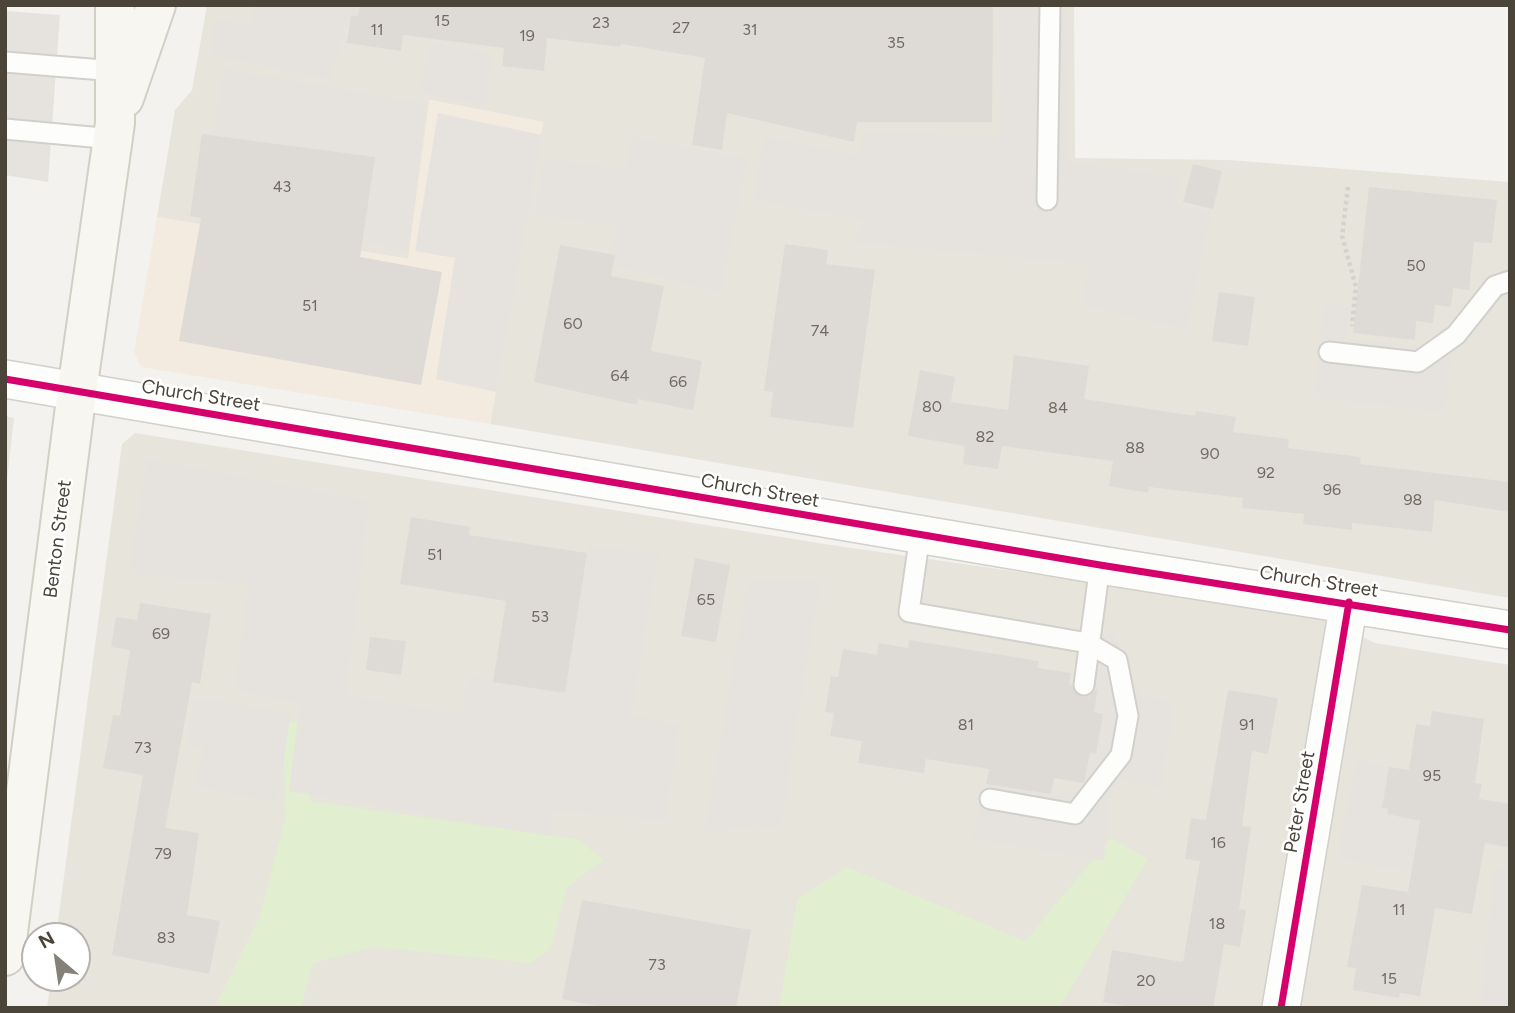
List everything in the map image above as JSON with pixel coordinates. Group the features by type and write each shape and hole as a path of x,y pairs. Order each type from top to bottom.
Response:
{"main road":[{"name":"Benton Street","path":"5,956 77,391 114,131 115,5"},
{"name":"Benton Street","path":"114,131 156,5"}],"street":[{"name":"Church Street","path":"5,379 1100,565 1349,602 1510,630"},
{"name":"Peter Street","path":"1281,1008 1349,602"}],"lane":[{"path":"1047,200 1050,5"},
{"path":"5,62 115,71"},
{"path":"5,129 114,131"},
{"path":"1329,352 1418,362 1456,335 1494,286 1510,281"},
{"path":"920,534 909,612 1088,643 1116,660 1128,716 1121,755 1075,814 990,799"},
{"path":"1084,685 1100,565"}],"path":[{"path":"1348,187 1342,236 1356,287 1351,336"}],"shaded area":[{"path":"207,5 1074,5 1075,158 1229,160 1510,182 1510,598 490,424 543,122 430,100 409,259 157,217 175,110 192,90"},
{"path":"253,5 360,5 358,17 348,19 329,79 210,55 214,19 250,24"},
{"path":"999,5 1067,5 1067,162 1182,178 1173,204 1211,212 1187,330 1084,305 1089,264 855,242 863,220 753,200 764,137 860,156 864,131 1000,137"},
{"path":"5,11 60,15 48,182 5,175"},
{"path":"431,43 491,53 487,106 419,92"},
{"path":"224,69 426,104 408,253 363,240 374,157 213,135"},
{"path":"429,100 543,122 490,424 141,367 134,352 157,217 408,259"},
{"path":"438,113 542,135 496,392 436,379 455,258 415,251"},
{"path":"632,137 747,159 720,292 613,266 615,226 534,215 544,158 625,170"},
{"path":"1324,304 1349,307 1346,339 1452,350 1445,412 1313,398"},
{"path":"5,416 14,418 5,498"},
{"path":"135,433 831,545 1319,615 1375,643 1510,665 1510,1008 47,1008 49,992 91,992 91,922 58,922 122,444"},
{"path":"147,459 369,501 346,695 462,715 468,676 565,693 588,547 659,553 632,715 679,726 666,820 554,811 551,836 289,791 300,703 236,691 248,584 129,574"},
{"path":"748,581 820,582 780,829 756,825 704,834"},
{"path":"1112,631 1141,696 1169,700 1174,709 1160,787 1121,780 1109,790 1104,861 973,838 986,784 1051,794 1075,792 1084,783 1090,753 1096,754 1102,714 1094,712 1098,688 1082,655"},
{"path":"194,698 291,713 277,802 195,787 204,748 186,746"},
{"path":"1356,760 1389,767 1382,808 1388,809 1387,813 1420,821 1474,882 1338,859"},
{"path":"1494,868 1510,869 1510,1006 1481,1003"}],"green space":[{"path":"314,721 310,801 576,839 604,859 567,887 551,947 531,963 373,947 313,963 301,1008 214,1008 259,918 286,816 283,723"},
{"path":"1111,838 1148,859 1059,1008 779,1008 797,900 847,867 1025,941"}],"building":[{"path":"360,5 993,5 992,122 857,122 854,142 727,113 722,150 692,145 705,58 621,44 620,47 547,38 544,71 502,66 504,48 403,35 401,51 347,43 351,16 358,16"},
{"path":"202,134 375,157 360,257 442,272 421,385 179,341 201,218 190,216"},
{"path":"1193,164 1222,171 1213,209 1183,202"},
{"path":"1369,187 1497,200 1492,243 1474,242 1469,290 1453,288 1451,307 1435,305 1433,323 1416,321 1415,340 1353,333"},
{"path":"785,244 828,250 826,264 875,270 853,428 770,417 773,392 764,391"},
{"path":"560,245 615,255 611,276 664,286 651,351 702,361 693,410 638,399 637,405 534,382"},
{"path":"1219,292 1255,297 1248,346 1212,341"},
{"path":"1014,355 1089,366 1084,399 1195,416 1196,411 1236,417 1233,432 1289,439 1288,448 1361,457 1360,464 1510,482 1510,512 1435,500 1432,532 1352,523 1352,530 1303,524 1304,514 1242,508 1243,498 1149,487 1148,493 1109,486 1113,461 1002,446 998,469 963,464 965,446 908,436 920,370 955,377 951,402 1008,410"},
{"path":"411,517 470,527 469,535 587,553 565,693 493,682 506,601 400,584"},
{"path":"695,558 730,565 716,642 681,636"},
{"path":"140,603 211,614 200,684 192,682 165,828 199,833 187,915 220,921 209,974 112,955 143,775 103,768 113,715 120,716 130,650 111,647 116,617 137,620"},
{"path":"370,637 406,641 401,675 366,670"},
{"path":"909,640 1039,661 1037,668 1071,673 1069,683 1082,697 1089,696 1098,688 1094,712 1103,714 1096,754 1090,753 1084,783 1054,778 1051,794 986,784 989,769 926,759 924,773 858,763 862,741 830,736 834,713 825,712 831,676 838,677 843,649 877,655 879,643 908,648"},
{"path":"1228,690 1278,698 1268,754 1252,751 1242,826 1251,827 1239,909 1246,910 1240,947 1224,944 1213,1008 1136,1008 1103,1002 1112,950 1183,962 1200,861 1185,859 1191,818 1206,820"},
{"path":"1432,711 1484,719 1475,783 1482,784 1479,799 1510,804 1510,848 1485,843 1472,914 1435,908 1420,996 1400,993 1399,998 1353,990 1356,968 1347,967 1362,885 1408,892 1420,821 1387,814 1388,809 1382,808 1389,767 1409,770 1416,724 1430,726"},
{"path":"582,900 751,930 736,1008 607,1008 562,999"}],"cycle path":[{"path":"5,379 1100,565 1510,630"},
{"path":"1281,1008 1349,602"}]}
